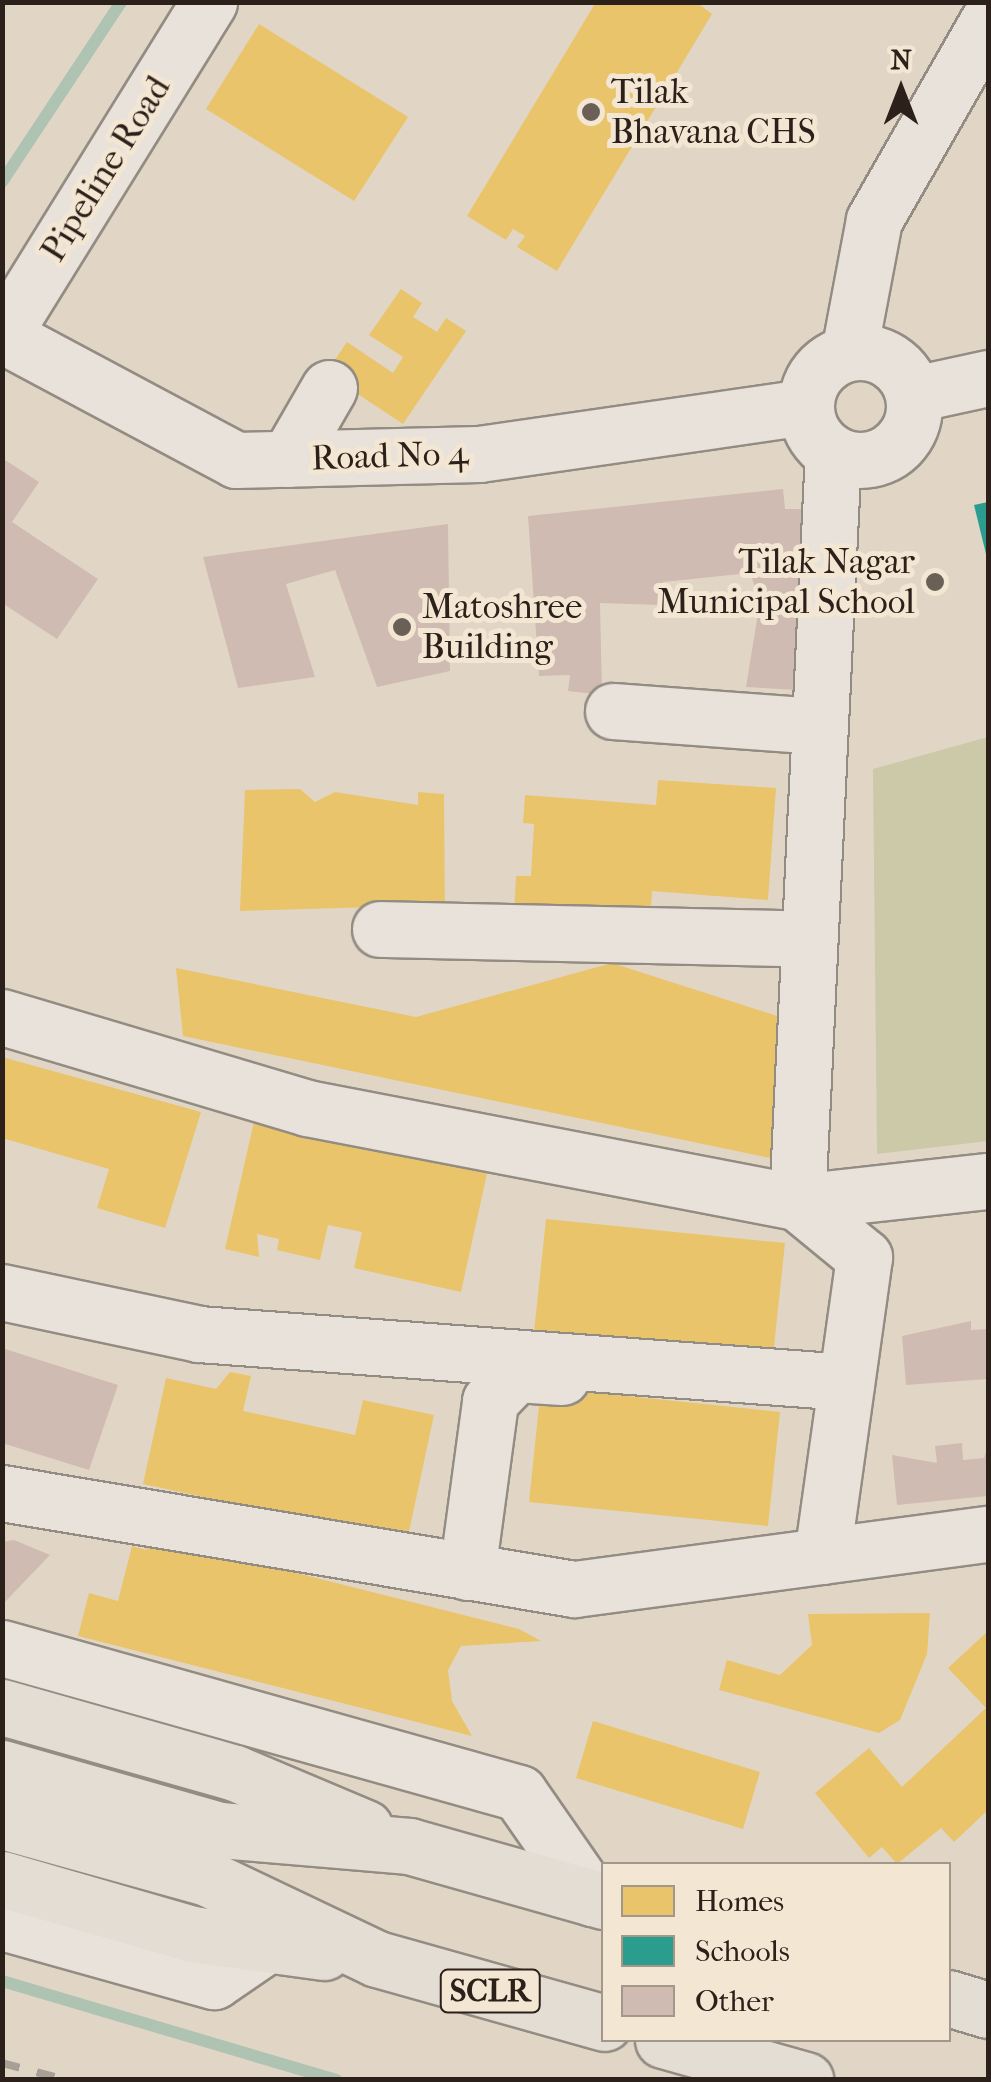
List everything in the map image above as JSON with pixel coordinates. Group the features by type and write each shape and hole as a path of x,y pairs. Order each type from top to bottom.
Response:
{"highway":[{"path":"2,1707 235,1773 409,1846 598,1899"},
{"path":"2,1768 220,1830 409,1846"},
{"name":"SCLR","path":"2,1821 207,1878 376,1959 601,2022"},
{"path":"2,1879 192,1934 376,1959"},
{"path":"951,1999 988,2010"},
{"path":"670,2042 805,2080"}],"street":[{"name":"Pipeline Road","path":"3,335 209,2"},
{"path":"849,352 874,220 988,21"},
{"name":"Road No 4","path":"3,335 236,460 479,454 805,406"},
{"path":"796,1202 833,453 805,406 818,372 849,352 883,356 914,394 910,428 888,452 833,453"},
{"path":"914,394 988,378"},
{"path":"288,459 329,388"},
{"path":"613,711 819,726"},
{"path":"380,928 809,939"},
{"path":"2,1018 308,1108 796,1202 988,1181"},
{"path":"796,1202 864,1257 822,1556"},
{"path":"2,1292 199,1334 845,1390"},
{"path":"467,1572 490,1401 516,1374 845,1390"},
{"path":"2,1493 574,1589 988,1534"},
{"path":"2,1648 519,1793 598,1899"},
{"path":"2,1922 214,1981 268,1944"}],"shaded area":[{"path":"988,737 988,1141 877,1154 873,769"}],"building: Homes":[{"name":"Tilak Bhavana CHS","path":"596,2 696,2 712,14 557,271 517,247 525,236 513,229 506,240 467,216"},
{"path":"259,24 408,117 354,201 206,109"},
{"path":"401,289 422,303 413,317 437,332 446,318 466,331 403,424 326,373 347,342 393,373 403,357 369,335"},
{"path":"658,780 776,788 768,900 652,891 650,924 514,915 516,876 531,876 534,824 523,823 525,795 656,805"},
{"path":"300,789 315,802 335,792 418,805 418,792 444,794 445,920 374,907 240,911 245,790"},
{"path":"612,963 796,1022 785,1161 183,1036 176,968 416,1017"},
{"path":"2,1057 201,1112 165,1228 97,1208 109,1169 2,1138"},
{"path":"256,1113 492,1151 461,1292 354,1268 362,1232 328,1225 320,1260 277,1250 279,1239 257,1234 259,1257 225,1249"},
{"path":"546,1219 785,1243 773,1356 534,1332"},
{"path":"230,1372 251,1376 243,1411 355,1435 363,1400 434,1415 407,1541 143,1484 166,1378 216,1389"},
{"path":"541,1387 780,1412 768,1526 529,1502"},
{"path":"150,1536 519,1629 541,1641 461,1646 448,1670 452,1701 472,1736 78,1636 89,1593 118,1601 132,1546 146,1550"},
{"path":"930,1613 927,1654 900,1720 879,1733 719,1690 727,1660 780,1675 812,1645 808,1614"},
{"path":"988,1631 988,1810 954,1842 941,1828 899,1862 882,1847 869,1858 815,1793 869,1748 902,1787 986,1708 948,1668"},
{"path":"593,1721 760,1772 743,1829 576,1778"}],"building: Schools":[{"path":"988,502 988,557 987,558 974,505"}],"building: Other":[{"path":"2,458 39,482 12,522 98,579 57,639 2,603"},
{"path":"783,489 785,509 812,509 815,691 746,687 760,601 750,573 663,582 660,605 600,603 602,695 568,691 570,675 539,676 528,516"},
{"name":"Matoshree Building","path":"448,524 450,671 377,687 335,570 286,584 315,677 238,688 203,557"},
{"path":"971,1321 971,1330 988,1329 988,1379 906,1385 902,1336"},
{"path":"2,1348 118,1385 89,1470 2,1443"},
{"path":"962,1443 963,1460 984,1458 988,1445 988,1496 897,1505 892,1455 937,1463 935,1446"},
{"path":"14,1540 50,1555 2,1605 2,1542"}],"waterway":[{"path":"2,182 121,2"},
{"path":"2,1981 337,2080"}],"railway":[{"path":"2,2063 66,2080"}],"place":[{"name":"Tilak Bhavana CHS","path":"591,112"},
{"name":"Tilak Nagar Municipal School","path":"935,582"},
{"name":"Matoshree Building","path":"402,627"}]}
